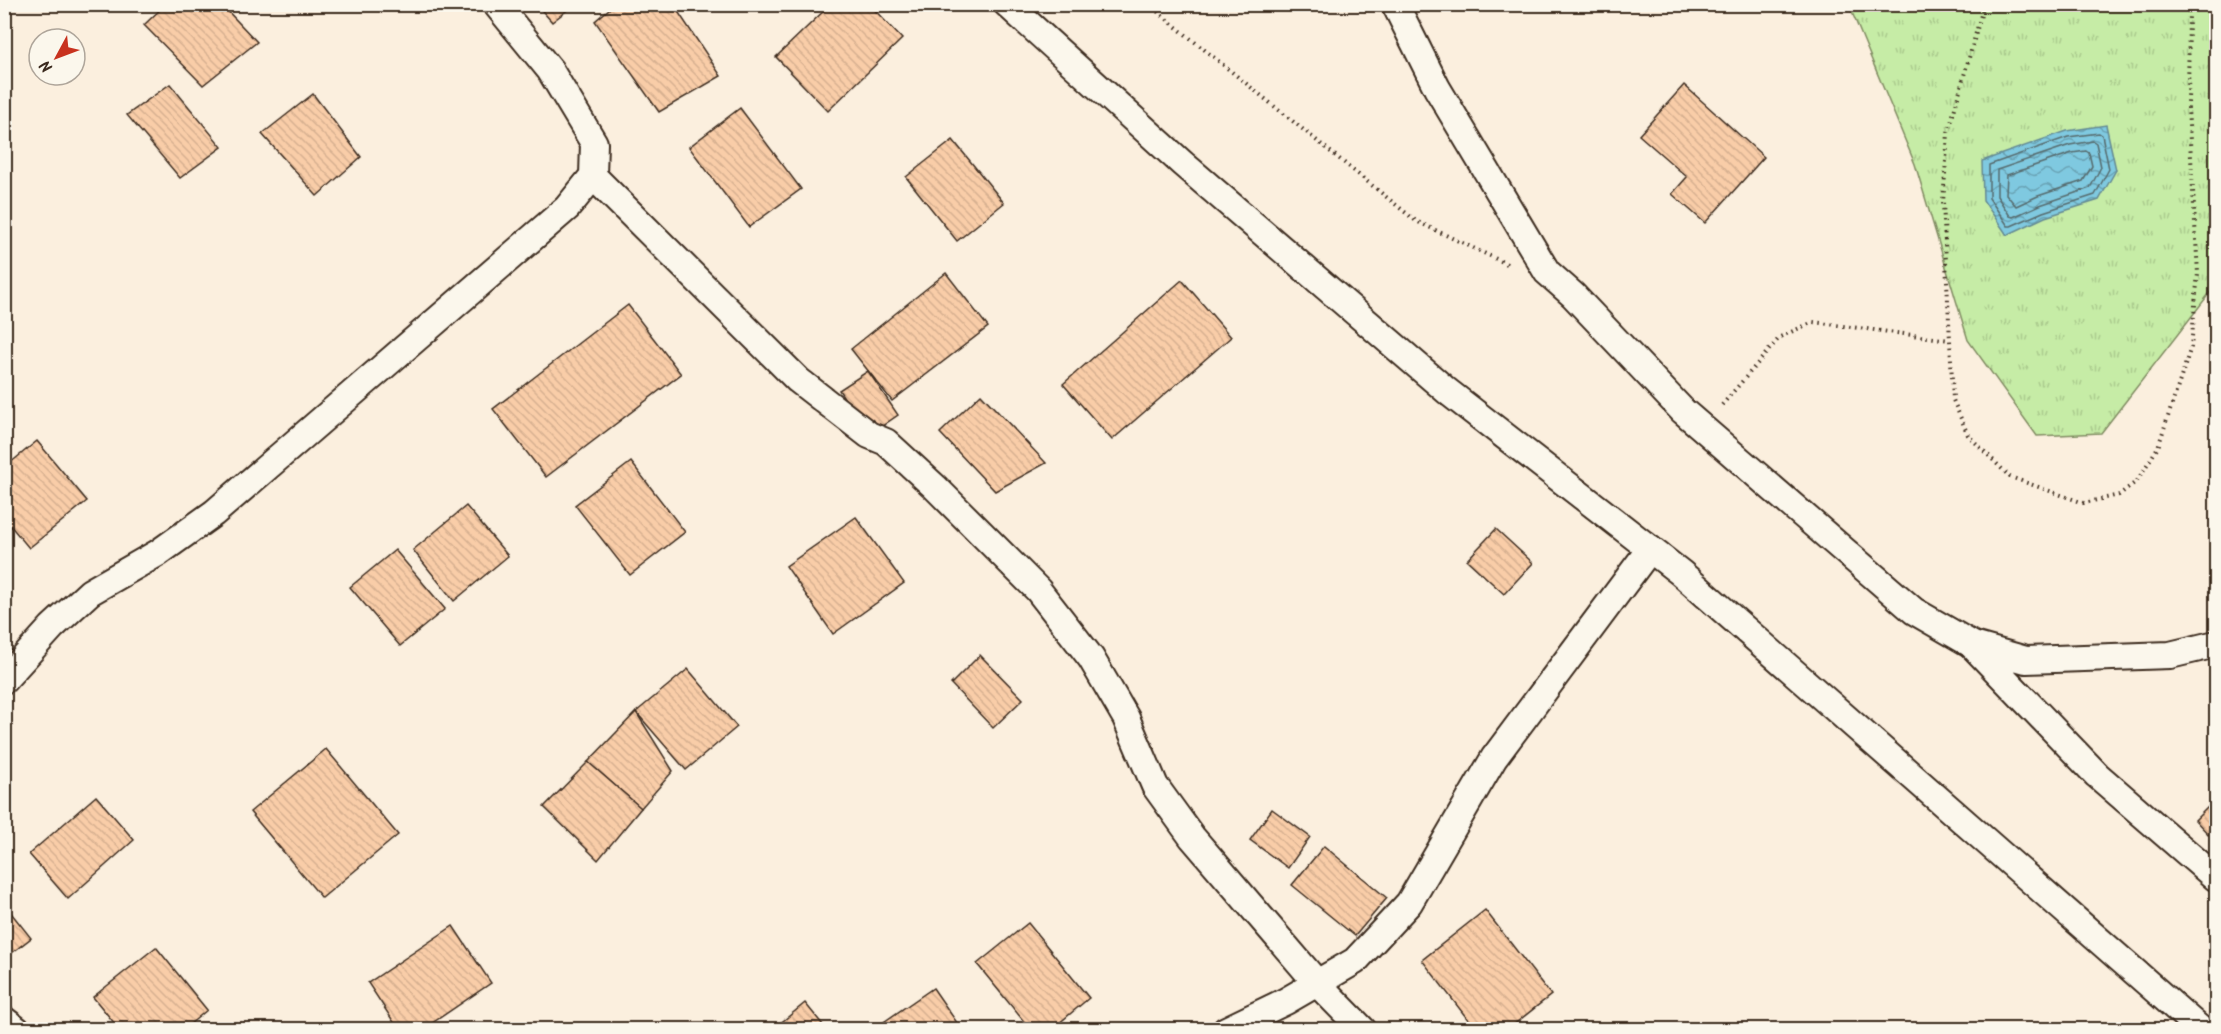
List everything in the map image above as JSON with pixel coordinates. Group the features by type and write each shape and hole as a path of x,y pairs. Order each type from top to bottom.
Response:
{"street":[{"path":"4,680 52,627 90,592 159,553 214,513 567,208 593,176 594,143 579,116 550,70 496,4"},
{"path":"1007,4 1183,164 1447,391 1681,573 2201,1029"},
{"path":"1395,4 1437,88 1547,272 1683,411 1914,611 1973,645 2026,660 2170,655 2217,644"},
{"path":"593,176 798,380 869,435 886,442 935,486 1038,590 1091,658 1126,718 1155,786 1185,828 1317,983 1363,1029"},
{"path":"1226,1029 1286,1001 1354,961 1409,903 1494,759 1650,549"},
{"path":"1973,645 2097,775 2217,878"},
{"path":"4,1020 17,1029"}],"path":[{"path":"1148,4 1416,221 1510,266"},
{"path":"1984,4 1948,133 1943,202 1953,400 1968,435 2010,477 2084,503 2119,495 2137,481 2158,447 2191,347 2198,273 2188,108 2189,4"},
{"path":"1703,428 1780,337 1813,322 1950,340"}],"green space":[{"path":"1849,5 2216,5 2216,285 2101,433 2037,436 1968,340 1915,164"}],"water":[{"path":"2106,125 2116,170 2099,200 2045,217 2007,235 1983,200 1982,161 2067,131"}],"building":[{"path":"166,4 221,4 257,42 203,85 144,25"},
{"path":"536,4 575,4 552,22"},
{"path":"615,4 673,4 721,76 659,112 595,21"},
{"path":"831,4 869,4 902,39 828,111 776,57"},
{"path":"170,84 222,147 180,178 127,115"},
{"path":"1684,85 1764,157 1705,223 1672,194 1687,177 1639,135"},
{"path":"313,94 361,157 317,196 262,134"},
{"path":"740,108 801,189 749,227 689,147"},
{"path":"953,140 1004,203 957,241 906,177"},
{"path":"946,273 988,327 892,401 851,349"},
{"path":"1182,280 1231,337 1112,440 1063,384"},
{"path":"628,305 681,374 546,477 493,409"},
{"path":"868,371 898,415 869,435 839,390"},
{"path":"981,394 1046,463 995,491 940,433"},
{"path":"37,441 87,501 29,548 4,518 4,468"},
{"path":"631,462 685,532 630,575 575,505"},
{"path":"466,506 508,556 454,601 413,550"},
{"path":"856,517 904,583 833,634 786,566"},
{"path":"1496,529 1533,563 1504,594 1467,560"},
{"path":"395,550 445,609 400,646 350,587"},
{"path":"980,655 1023,699 993,728 951,684"},
{"path":"688,669 737,727 686,770 636,712"},
{"path":"636,712 673,771 641,808 588,762"},
{"path":"326,749 398,835 322,898 250,812"},
{"path":"588,762 641,808 598,860 544,807"},
{"path":"96,796 134,840 68,899 29,854"},
{"path":"2209,806 2216,813 2216,827 2209,835 2195,820"},
{"path":"1272,809 1310,837 1288,868 1250,840"},
{"path":"1324,846 1387,898 1355,936 1292,885"},
{"path":"4,904 31,938 4,959"},
{"path":"1485,910 1551,995 1507,1030 1476,1030 1422,960"},
{"path":"1028,923 1089,998 1051,1030 1031,1030 977,964"},
{"path":"453,926 491,983 422,1030 399,1030 368,983"},
{"path":"156,947 207,1010 183,1030 120,1030 93,997"},
{"path":"933,988 962,1030 877,1030 875,1028"},
{"path":"805,1003 827,1030 772,1030"}]}
